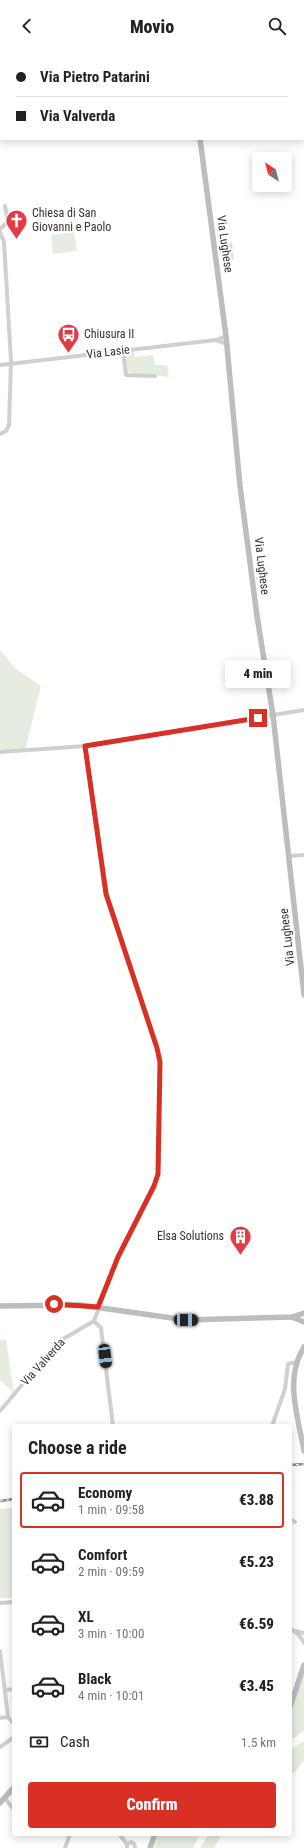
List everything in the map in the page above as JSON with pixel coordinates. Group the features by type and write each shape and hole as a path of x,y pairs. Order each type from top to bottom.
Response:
{"main road":[{"name":"Via Lughese","path":"200,140 227,344 240,486 257,616 273,715 304,995"},
{"path":"0,1306 64,1304 98,1307 186,1320 292,1317 304,1313"},
{"path":"292,1317 304,1322"},
{"path":"304,1347 296,1362 292,1384 304,1451"},
{"path":"292,1701 304,1666"},
{"path":"0,1803 12,1789"},
{"path":"150,1848 154,1836"}],"street":[{"path":"0,434 6,431 9,425 10,363 4,242 0,231 8,222 5,206"},
{"name":"Via Lasie","path":"0,365 216,340 226,336"},
{"name":"Via Lasie","path":"216,340 227,344"},
{"path":"123,350 126,375 155,376"},
{"path":"0,752 85,746 304,710"},
{"path":"85,746 106,894 155,1041 160,1062 158,1174 154,1186 118,1257 94,1321 101,1328 114,1424"},
{"path":"288,856 304,855"},
{"name":"Via Valverda","path":"0,1411 58,1342 94,1321"},
{"path":"273,1424 285,1389 288,1364 296,1362"},
{"path":"0,1603 12,1602"},
{"path":"292,1629 304,1632"},
{"path":"297,1631 304,1643"},
{"path":"0,1651 8,1717 12,1722"},
{"path":"5,1690 12,1689"},
{"path":"0,1718 8,1717"},
{"path":"0,1747 12,1738"},
{"path":"4,1798 12,1808"},
{"path":"65,1848 69,1836"},
{"path":"120,1836 127,1846 133,1843 135,1848"}],"shaded area":[{"path":"74,232 77,251 53,254 51,235"},
{"path":"129,351 134,351 135,357 153,355 155,365 167,365 169,377 127,372 126,354"},
{"path":"0,650 16,669 41,686 25,750 0,752"},
{"path":"6,1339 14,1392 0,1380 0,1340"},
{"path":"12,1508 12,1598 0,1598 0,1509"},
{"path":"304,1670 304,1731 292,1740 292,1704"},
{"path":"304,1741 304,1761 292,1774 292,1749"},
{"path":"158,1836 199,1836 193,1848 154,1848"},
{"path":"208,1836 221,1836 214,1848 200,1848"}],"water":[{"path":"232,243 234,259 223,261 220,245"}],"railway":[{"path":"292,1465 304,1464"},
{"path":"0,1501 12,1499"}],"place":[{"name":"Chiesa di San Giovanni e Paolo","path":"16,240"},
{"name":"Chiusura II","path":"68,354"},
{"name":"Elsa Solutions","path":"240,1256"}],"route":[{"path":"54,1304 98,1307 118,1257 154,1186 159,1168 160,1062 157,1048 106,894 85,746 258,718"}]}
